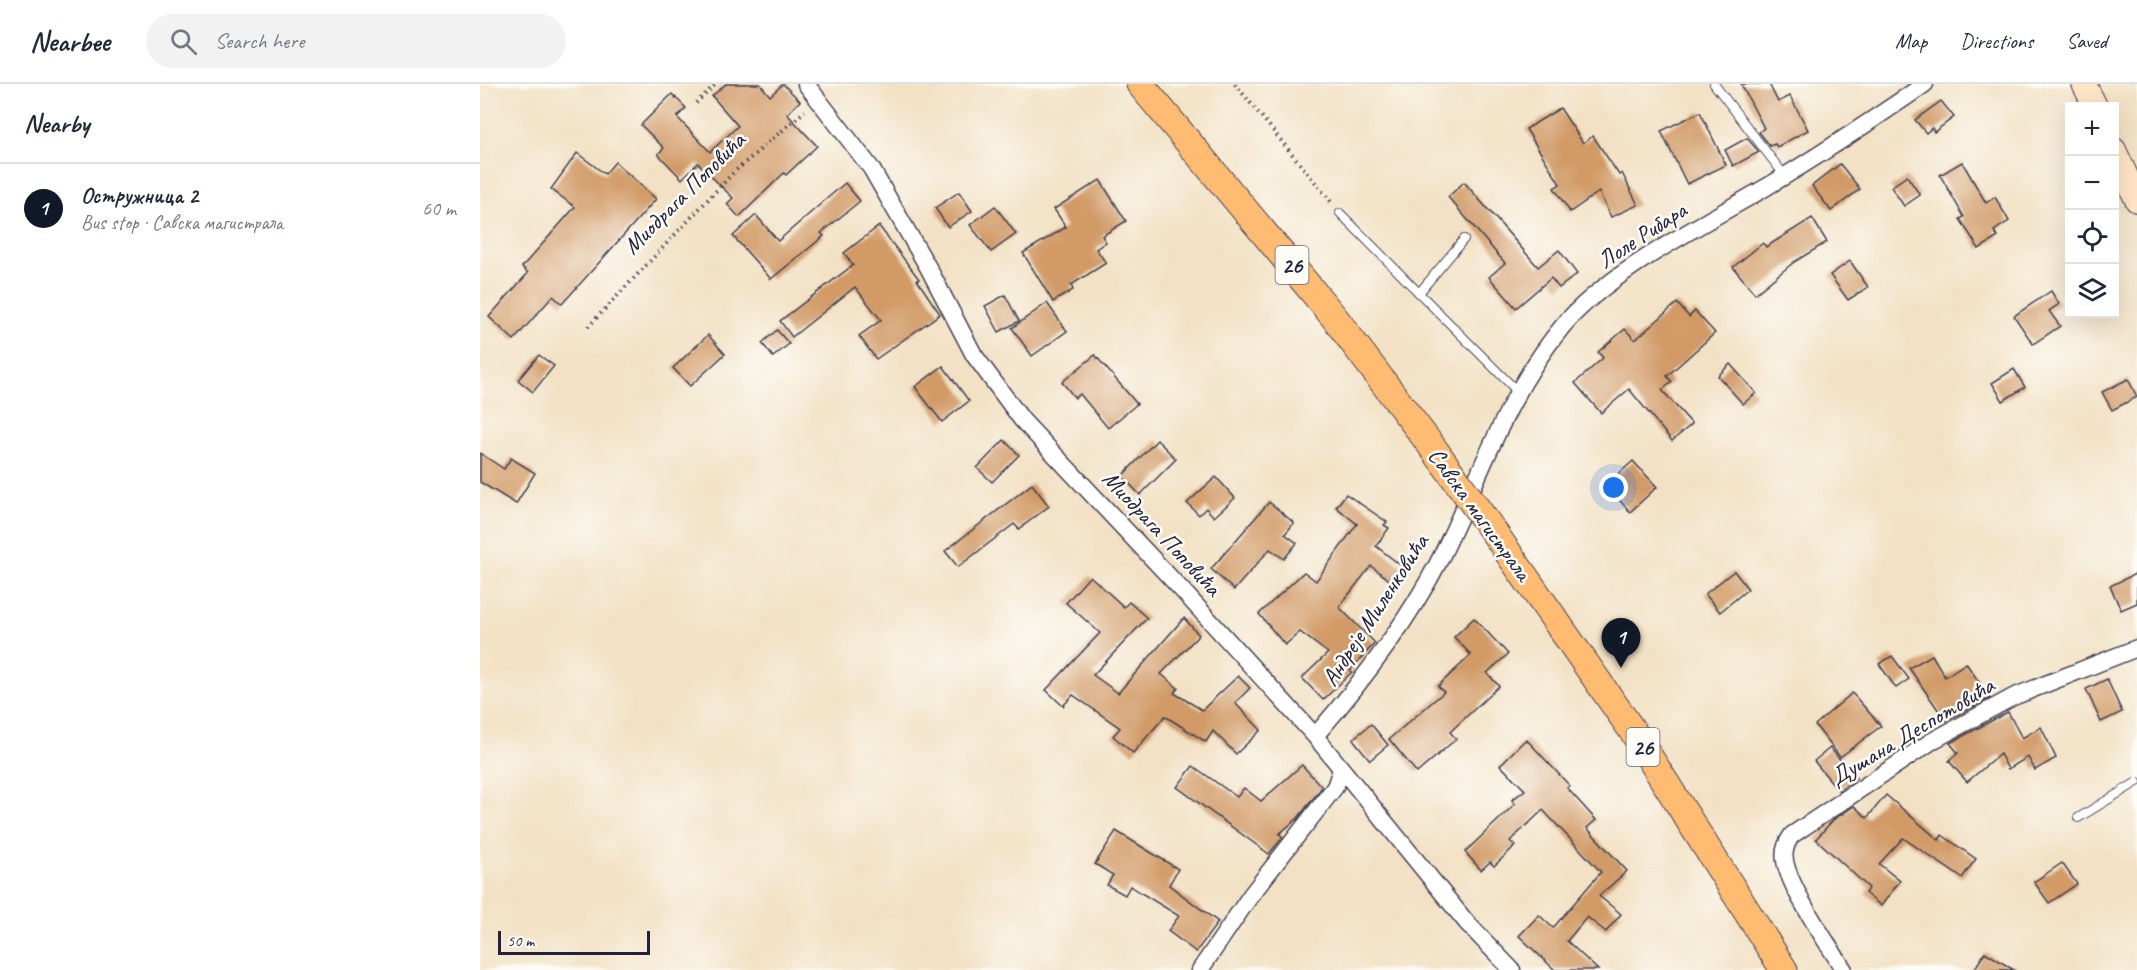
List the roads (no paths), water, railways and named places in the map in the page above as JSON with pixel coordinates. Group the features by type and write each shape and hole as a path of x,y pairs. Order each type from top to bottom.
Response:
{"main road":[{"name":"Савска магистрала","path":"1140,84 1334,317 1436,452 1634,733 1784,970"}],"street":[{"name":"Миодрага Поповића","path":"806,84 887,192 974,355 1022,420 1315,736 1467,923 1512,970"},
{"name":"Лоле Рибара","path":"1467,503 1503,418 1562,327 1579,308 1680,237 1785,176 1925,84"},
{"path":"2084,84 2093,102"},
{"path":"2118,156 2137,200"},
{"name":"Андреје Миленковића","path":"1315,736 1345,702 1401,623 1437,565 1467,503"},
{"name":"Душана Деспотовића","path":"1844,970 1808,911 1785,863 1784,850 1792,835 1932,741 2013,697 2137,648"},
{"path":"1200,970 1251,895 1335,787 1341,770"}],"lane":[{"path":"1714,84 1785,176"},
{"path":"1340,213 1518,392"},
{"path":"1419,293 1464,239"},
{"path":"2078,818 2137,782"}],"place":[{"name":"Остружница 2","path":"1621,668"}]}
